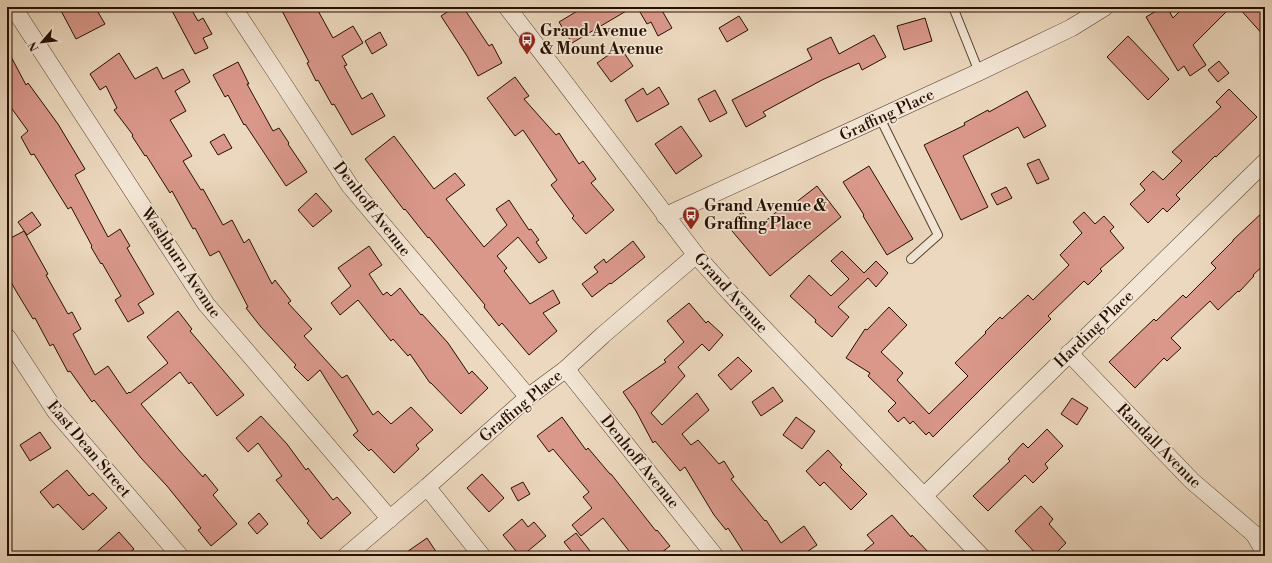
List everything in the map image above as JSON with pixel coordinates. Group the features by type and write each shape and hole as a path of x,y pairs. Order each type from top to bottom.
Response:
{"street":[{"name":"Washburn Avenue","path":"13,7 206,304 390,519"},
{"name":"Denhoff Avenue","path":"233,7 350,186 528,397"},
{"name":"Grand Avenue","path":"507,7 696,255 730,293 924,496 975,554"},
{"name":"Graffing Place","path":"665,216 979,72 1071,28 1105,7"},
{"name":"Harding Place","path":"924,496 1265,162"},
{"name":"Graffing Place","path":"346,556 427,488 528,397 566,369 603,334 696,255"},
{"name":"East Dean Street","path":"7,337 56,412 180,556"},
{"name":"Randall Avenue","path":"1069,353 1192,481 1259,536 1265,553"},
{"name":"Denhoff Avenue","path":"566,369 715,556"},
{"path":"427,488 482,556"}],"lane":[{"path":"953,7 979,72"},
{"path":"880,118 938,235 911,259"}],"building":[{"path":"59,7 95,7 105,24 76,39"},
{"path":"170,7 190,7 198,21 203,18 212,34 203,38 208,48 195,54"},
{"path":"280,7 316,7 333,38 353,26 363,43 342,56 347,65 344,66 362,99 372,93 385,116 352,135 334,104 332,105 318,80 316,81 307,63 309,62"},
{"path":"455,7 463,7 489,46 492,44 502,63 478,76 441,16"},
{"path":"584,7 633,7 572,43 559,22"},
{"path":"637,7 660,7 672,28 658,36 651,22 647,24"},
{"path":"1163,7 1167,7 1173,18 1184,7 1231,7 1193,45 1206,65 1190,76 1184,66 1178,71 1146,17"},
{"path":"1238,7 1265,7 1265,37"},
{"path":"739,16 748,30 727,42 719,28"},
{"path":"925,18 932,41 904,50 897,26"},
{"path":"380,32 387,45 372,54 365,41"},
{"path":"874,35 886,57 862,70 859,63 822,80 763,112 766,116 746,127 732,100 812,59 807,49 831,37 839,54"},
{"path":"1128,36 1169,79 1148,100 1107,57"},
{"path":"620,47 633,66 611,82 597,63"},
{"path":"7,49 26,85 28,83 58,124 85,169 75,175 108,237 120,229 130,246 127,248 154,294 138,304 144,313 128,322 115,300 121,296 91,247 92,246 71,207 68,209 34,154 31,155 21,137 28,131 7,102"},
{"path":"119,53 135,79 157,67 163,79 183,69 190,82 175,91 186,111 170,120 192,156 183,161 201,190 203,189 223,225 232,220 244,243 249,239 272,284 275,280 291,301 288,303 312,329 304,336 342,378 347,375 373,415 378,411 391,424 411,407 433,430 416,445 419,449 394,473 371,449 369,451 353,435 358,431 320,370 308,381 294,367 296,365 261,327 246,308 248,307 219,251 210,256 172,191 170,193 132,136 133,135 114,110 117,108 106,86 100,90 90,74"},
{"path":"1219,61 1229,73 1218,82 1208,70"},
{"path":"238,62 249,84 247,84 273,131 279,128 307,172 286,186 245,124 244,125 228,95 225,97 213,75"},
{"path":"515,77 529,96 524,99 556,135 559,133 579,164 583,161 596,179 591,183 614,210 586,234 572,218 574,216 551,185 557,180 523,130 515,136 487,98"},
{"path":"659,87 669,104 637,122 625,100 643,88 647,95"},
{"path":"1229,89 1257,117 1176,195 1180,199 1167,212 1163,208 1148,223 1130,204 1145,190 1140,184 1153,171 1163,180 1182,161 1172,152 1221,107 1216,102"},
{"path":"715,90 727,113 710,122 698,99"},
{"path":"1027,91 1046,126 1024,138 1018,127 963,156 988,207 961,220 924,145 965,125 964,123 988,110 989,112"},
{"path":"681,126 702,156 676,174 655,144"},
{"path":"224,134 232,148 218,155 210,142"},
{"path":"394,136 434,189 455,173 465,185 446,199 484,247 507,225 496,209 509,200 529,230 531,229 539,240 536,242 547,258 539,263 518,237 497,256 507,268 504,271 530,304 553,290 560,303 543,313 557,331 529,355 502,323 499,326 484,307 485,305 429,237 428,238 405,209 404,210 365,159"},
{"path":"1039,159 1049,179 1037,184 1027,164"},
{"path":"869,166 913,239 887,255 843,182"},
{"path":"817,186 841,217 770,276 727,225 742,212 756,229 787,203 790,207"},
{"path":"1006,187 1012,198 997,205 991,194"},
{"path":"316,193 332,211 313,227 298,210"},
{"path":"1265,210 1265,264 1253,275 1254,276 1239,292 1238,291 1218,310 1210,301 1171,338 1181,348 1167,361 1164,358 1135,388 1109,362 1154,319 1156,321 1183,295 1186,298 1216,268 1211,263"},
{"path":"32,212 41,225 27,235 18,222"},
{"path":"1084,212 1095,224 1104,216 1114,227 1110,231 1124,248 1100,269 1102,271 1088,285 1084,281 1048,316 1051,319 933,437 929,432 926,435 913,421 910,424 904,417 898,422 888,411 896,403 868,376 870,373 846,358 865,329 867,330 889,307 907,325 881,352 903,373 897,380 929,414 968,376 955,363 1000,317 1002,319 1028,295 1033,300 1069,265 1060,255 1082,233 1073,222"},
{"path":"24,231 68,314 72,312 81,329 73,334 95,375 108,366 127,394 129,392 130,393 168,363 147,337 178,311 192,329 190,331 244,395 217,416 191,382 189,384 180,372 141,404 203,477 205,474 218,490 213,495 237,524 211,546 198,530 201,528 167,486 141,458 94,400 92,402 70,371 68,372 53,344 50,346 35,318 33,319 16,291 7,275 7,240"},
{"path":"633,241 645,257 592,297 582,284 598,272 594,267 604,259 606,263"},
{"path":"369,246 382,265 369,274 383,295 387,292 391,296 400,288 421,315 422,314 448,343 469,374 472,371 488,388 461,414 430,383 410,354 408,356 393,339 391,341 358,300 340,315 331,303 351,286 338,268"},
{"path":"842,251 864,273 876,261 888,273 876,287 868,278 838,307 849,317 832,337 790,296 809,275 831,296 849,279 831,261"},
{"path":"689,303 706,323 708,321 723,335 709,351 702,344 678,367 685,376 651,413 662,425 697,393 709,410 682,434 691,445 698,440 719,464 724,461 734,477 731,479 765,521 766,520 781,543 804,526 817,545 801,556 746,556 728,528 726,530 714,515 685,467 680,471 655,441 653,443 636,411 623,392 666,362 664,360 684,342 667,321"},
{"path":"738,357 752,371 731,390 718,375"},
{"path":"773,387 783,401 761,416 752,402"},
{"path":"1072,398 1088,408 1077,425 1061,414"},
{"path":"261,416 287,444 306,470 308,468 333,500 337,497 351,513 321,539 307,523 309,521 276,480 282,476 258,443 248,452 236,438"},
{"path":"562,417 586,450 588,448 611,474 656,531 657,530 670,546 657,556 633,556 603,518 581,536 572,525 592,508 583,497 589,492 553,449 549,452 537,436"},
{"path":"796,417 815,431 802,449 783,435"},
{"path":"1047,429 1063,446 1045,464 1048,468 1033,483 1025,475 988,511 973,496 1010,461 1008,459 1023,443 1028,448"},
{"path":"40,432 51,448 30,461 20,445"},
{"path":"828,450 842,465 840,467 867,494 851,510 824,482 820,486 806,471"},
{"path":"67,470 89,496 93,493 107,508 83,530 58,504 53,508 40,492"},
{"path":"482,474 504,498 489,512 467,488"},
{"path":"523,482 530,494 518,501 511,488"},
{"path":"1041,506 1053,519 1049,524 1066,543 1053,556 1038,556 1015,531"},
{"path":"259,513 268,524 257,534 248,523"},
{"path":"892,515 911,537 912,535 932,556 858,556 874,543 867,535"},
{"path":"522,519 528,527 534,522 546,536 522,556 520,556 503,535"},
{"path":"119,532 134,549 126,556 92,556"},
{"path":"576,533 594,556 575,556 564,542"},
{"path":"427,538 439,556 401,556"}],"place":[{"name":"Grand Avenue & Mount Avenue","path":"527,55"},
{"name":"Grand Avenue & Graffing Place","path":"691,230"}]}
